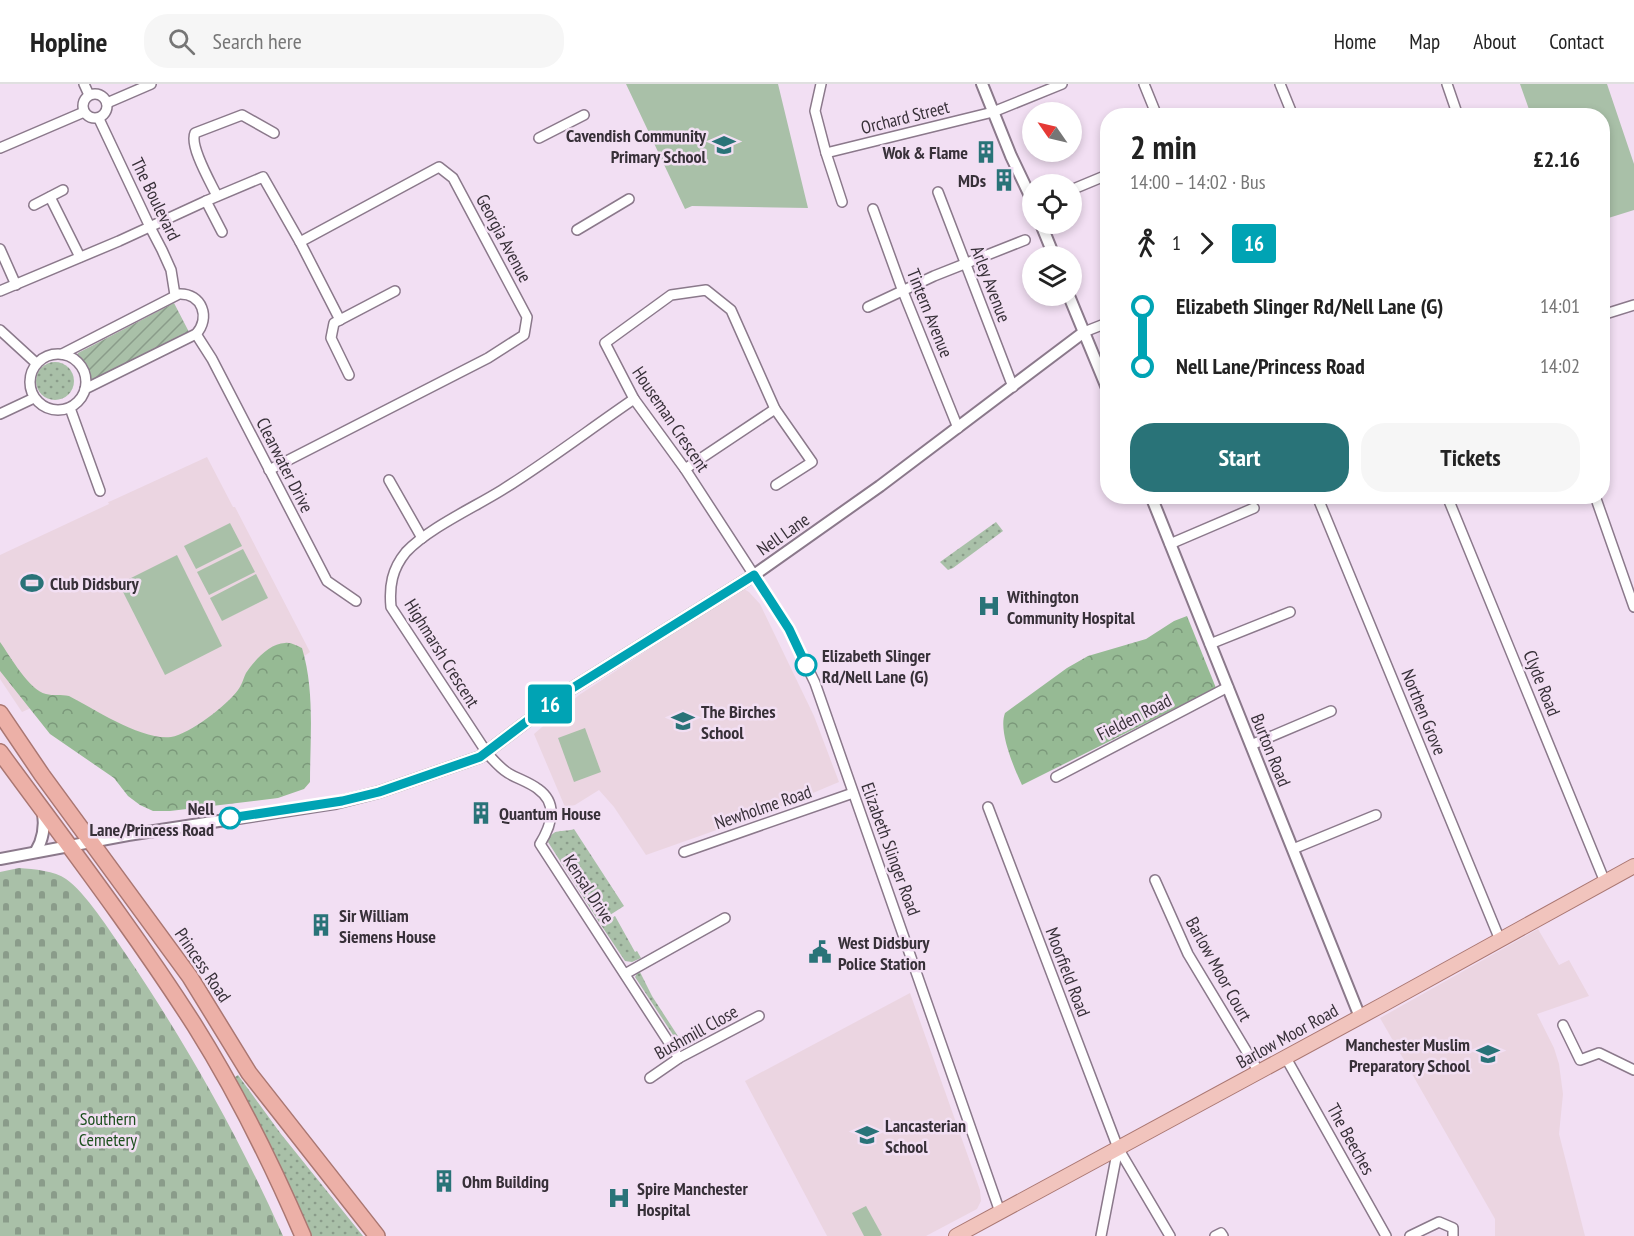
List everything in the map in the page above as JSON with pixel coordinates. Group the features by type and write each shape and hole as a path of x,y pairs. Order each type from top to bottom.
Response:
{"highway":[{"name":"Princess Road","path":"0,713 190,977 249,1073 377,1236"},
{"path":"0,752 195,1026 261,1142 303,1236"}],"main road":[{"name":"Barlow Moor Road","path":"956,1236 1286,1058 1634,866"}],"street":[{"path":"84,84 89,95"},
{"path":"107,103 151,84"},
{"path":"821,84 815,111 842,202"},
{"path":"982,84 1022,179"},
{"name":"Orchard Street","path":"826,153 993,112 1062,84"},
{"path":"1144,84 1154,108"},
{"path":"1280,84 1290,108"},
{"path":"1447,84 1455,108"},
{"path":"89,95 100,95 107,103 107,111 99,119 91,118 84,112 84,101 89,95"},
{"path":"0,148 84,112"},
{"path":"217,196 196,150 193,138 195,133 236,115 242,115 274,132"},
{"path":"539,138 584,116"},
{"name":"The Boulevard","path":"99,119 171,270 175,296"},
{"name":"Georgia Avenue","path":"269,470 488,358 524,335 527,317 453,178 439,167 300,242"},
{"path":"0,291 262,177 300,242 340,320"},
{"path":"1082,185 1100,177"},
{"path":"33,205 63,190"},
{"name":"Arley Avenue","path":"938,192 1013,387"},
{"path":"50,197 80,258"},
{"path":"577,230 629,199"},
{"path":"206,201 222,232"},
{"name":"Tintern Avenue","path":"873,209 902,289 958,428"},
{"path":"868,307 902,289 1025,240"},
{"path":"0,249 16,285"},
{"name":"Houseman Crescent","path":"754,575 685,469 634,399 605,343 671,295 706,290 731,310 775,409 812,462 776,485"},
{"path":"349,375 331,338 334,324 395,291"},
{"path":"62,354 175,296 188,294 202,306 204,323 196,334 85,389"},
{"path":"1610,312 1634,305"},
{"path":"1074,306 1100,371"},
{"path":"1084,332 1100,326"},
{"path":"0,330 36,363"},
{"name":"Nell Lane","path":"0,859 90,841 342,801 402,785 486,753 563,694 754,575 880,486 1084,332"},
{"name":"Clearwater Drive","path":"196,334 212,359 327,581 356,601"},
{"path":"52,354 70,357 82,368 85,376 85,389 80,400 69,408 58,411 49,409 34,398 29,380 36,363 52,354"},
{"path":"0,414 34,398"},
{"name":"Highmarsh Crescent","path":"486,753 391,607 389,592 393,572 406,553 422,538 505,488 634,399"},
{"path":"69,408 100,491"},
{"path":"685,469 775,409"},
{"path":"389,480 422,538"},
{"name":"Burton Road","path":"1154,504 1360,1017"},
{"name":"Northen Grove","path":"1320,504 1500,940"},
{"name":"Clyde Road","path":"1450,504 1605,882"},
{"path":"1598,504 1634,607"},
{"path":"1170,544 1254,508"},
{"name":"Elizabeth Slinger Road","path":"754,575 789,629 815,683 1000,1212"},
{"path":"1210,644 1290,612"},
{"name":"Fielden Road","path":"1056,777 1228,687"},
{"path":"1251,746 1331,711"},
{"name":"Kensal Drive","path":"486,753 506,771 538,789 547,797 552,810 551,822 540,844 679,1058"},
{"name":"Newholme Road","path":"684,852 853,793"},
{"name":"Moorfield Road","path":"988,807 1118,1148 1170,1236"},
{"path":"36,851 45,828 43,810"},
{"path":"1293,849 1376,815"},
{"name":"Barlow Moor Court","path":"1155,880 1188,954 1259,1072"},
{"path":"625,974 725,918"},
{"name":"Bushmill Close","path":"650,1078 679,1058 759,1016"},
{"path":"1563,1025 1580,1060 1599,1053 1634,1070"},
{"name":"The Beeches","path":"1286,1058 1386,1236"},
{"path":"1101,1236 1118,1148"},
{"path":"1410,1236 1439,1222 1453,1228 1453,1236"},
{"path":"1215,1236 1221,1233 1223,1236"}],"shaded area":[{"path":"207,457 310,652 275,677 174,739 157,739 51,699 22,712 0,679 0,555"},
{"name":"The Birches School","path":"744,589 760,604 814,716 839,782 770,811 646,855 614,807 599,790 575,805 565,807 534,734 579,695"},
{"path":"1538,929 1559,965 1569,960 1589,996 1537,1014 1554,1048 1559,1064 1563,1094 1559,1134 1585,1236 1495,1236 1495,1219 1380,1018"},
{"name":"Lancasterian School","path":"910,993 980,1190 981,1201 977,1209 926,1236 827,1236 745,1081"}],"green space":[{"name":"Cavendish Community Primary School","path":"626,84 778,84 808,208 692,206 685,209"},
{"path":"1520,84 1607,84 1634,164 1634,210 1610,218 1610,108 1529,108"},
{"path":"174,303 189,332 91,381 87,368 77,357 78,353"},
{"path":"55,362 69,367 74,381 69,395 55,400 41,395 36,381 41,367"},
{"path":"996,522 1003,531 953,568 948,570 940,562"},
{"path":"230,523 242,546 196,569 184,546"},
{"path":"243,549 255,572 209,595 197,572"},
{"path":"177,555 222,646 165,675 119,584"},
{"path":"256,574 268,598 222,621 210,598"},
{"path":"1187,616 1216,688 1022,785 1005,739 1003,721 1005,713 1067,668 1088,656 1146,639 1174,621"},
{"path":"0,642 20,672 40,691 49,695 69,696 119,723 160,737 179,735 217,711 238,690 249,668 268,649 279,644 296,645 302,648 309,681 310,782 304,789 278,798 153,811 128,796 114,778 50,734 0,671"},
{"path":"585,728 601,772 574,782 558,738"},
{"path":"574,829 624,906 599,922 548,842 555,832"},
{"name":"Southern Cemetery","path":"19,868 50,872 66,879 81,893 105,924 169,1021 210,1091 283,1236 0,1236 0,872"},
{"path":"615,916 635,952 637,951 641,958 632,962 625,961 601,925"},
{"path":"639,970 652,996 685,1047 681,1047 635,977"},
{"path":"238,1075 281,1134 363,1236 310,1236 232,1079"},
{"path":"866,1206 882,1235 864,1236 852,1213"}],"bus line":[{"name":"16","path":"230,818 342,801 379,792 480,757 563,694 754,575 789,629 806,665"}],"place":[{"name":"Cavendish Community Primary School","path":"724,145"},
{"name":"Wok & Flame","path":"986,152"},
{"name":"MDs","path":"1004,180"},
{"name":"Club Didsbury","path":"32,583"},
{"name":"Withington Community Hospital","path":"989,606"},
{"name":"Elizabeth Slinger Rd/Nell Lane (G)","path":"806,665"},
{"name":"The Birches School","path":"683,721"},
{"name":"Quantum House","path":"481,813"},
{"name":"Nell Lane/Princess Road","path":"230,818"},
{"name":"Sir William Siemens House","path":"321,925"},
{"name":"West Didsbury Police Station","path":"820,952"},
{"name":"Manchester Muslim Preparatory School","path":"1488,1054"},
{"name":"Lancasterian School","path":"867,1135"},
{"name":"Ohm Building","path":"444,1181"},
{"name":"Spire Manchester Hospital","path":"619,1198"}]}
